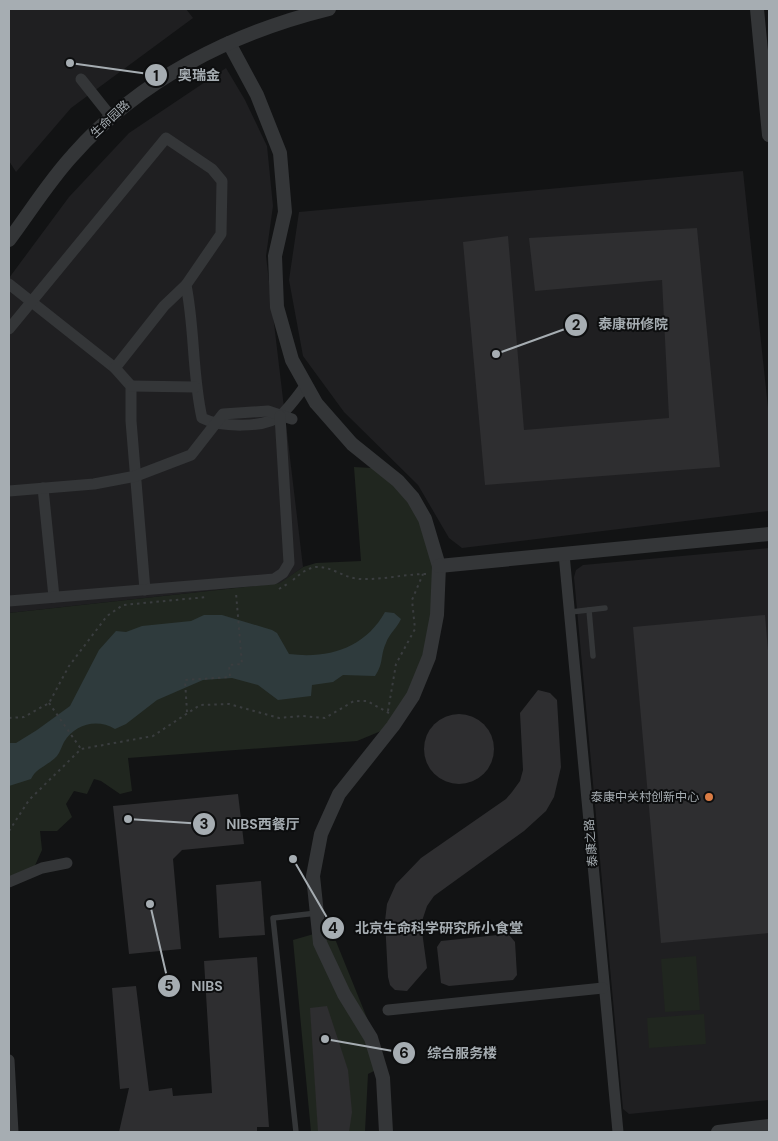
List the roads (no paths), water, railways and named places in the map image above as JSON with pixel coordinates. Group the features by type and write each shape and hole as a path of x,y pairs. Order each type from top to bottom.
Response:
{"street":[{"name":"生命园路","path":"9,240 73,155 112,118 154,83 190,62 267,27 329,9"},
{"path":"757,9 769,135"},
{"path":"230,43 256,96 280,153 284,212 275,256 277,307 292,360 316,403 352,444 398,481 413,498 425,519 439,571 437,615 429,657 413,696 393,715 339,794 321,834 313,876 320,943 344,994 371,1038 383,1078 386,1132"},
{"path":"81,79 112,118"},
{"path":"9,329 166,138 212,169 222,181 221,234 186,285 164,306 115,368"},
{"path":"9,284 115,368 131,386 131,421 145,590"},
{"path":"186,285 195,387 202,418 213,424"},
{"path":"9,601 274,578 283,573 289,562 280,416 306,385"},
{"path":"131,386 195,387"},
{"path":"9,491 94,484 136,476 191,456 213,424 223,414 268,411 292,419"},
{"path":"43,488 54,597"},
{"path":"439,571 564,554 769,534"},
{"name":"泰康之路","path":"564,554 571,612 603,988 618,1132"},
{"path":"9,882 42,868 67,863"},
{"path":"388,1010 603,988"},
{"path":"9,1060 13,1132"},
{"path":"718,1132 769,1126"}],"lane":[{"path":"571,612 605,608"},
{"path":"589,610 593,656"},
{"path":"296,1132 273,918 316,913"}],"place":[{"name":"奥瑞金","path":"70,63"},
{"name":"泰康研修院","path":"496,354"},
{"name":"泰康中关村创新中心","path":"709,797"},
{"name":"NIBS西餐厅","path":"128,819"},
{"name":"北京生命科学研究所小食堂","path":"293,859"},
{"name":"NIBS","path":"150,904"},
{"name":"综合服务楼","path":"325,1039"}]}
